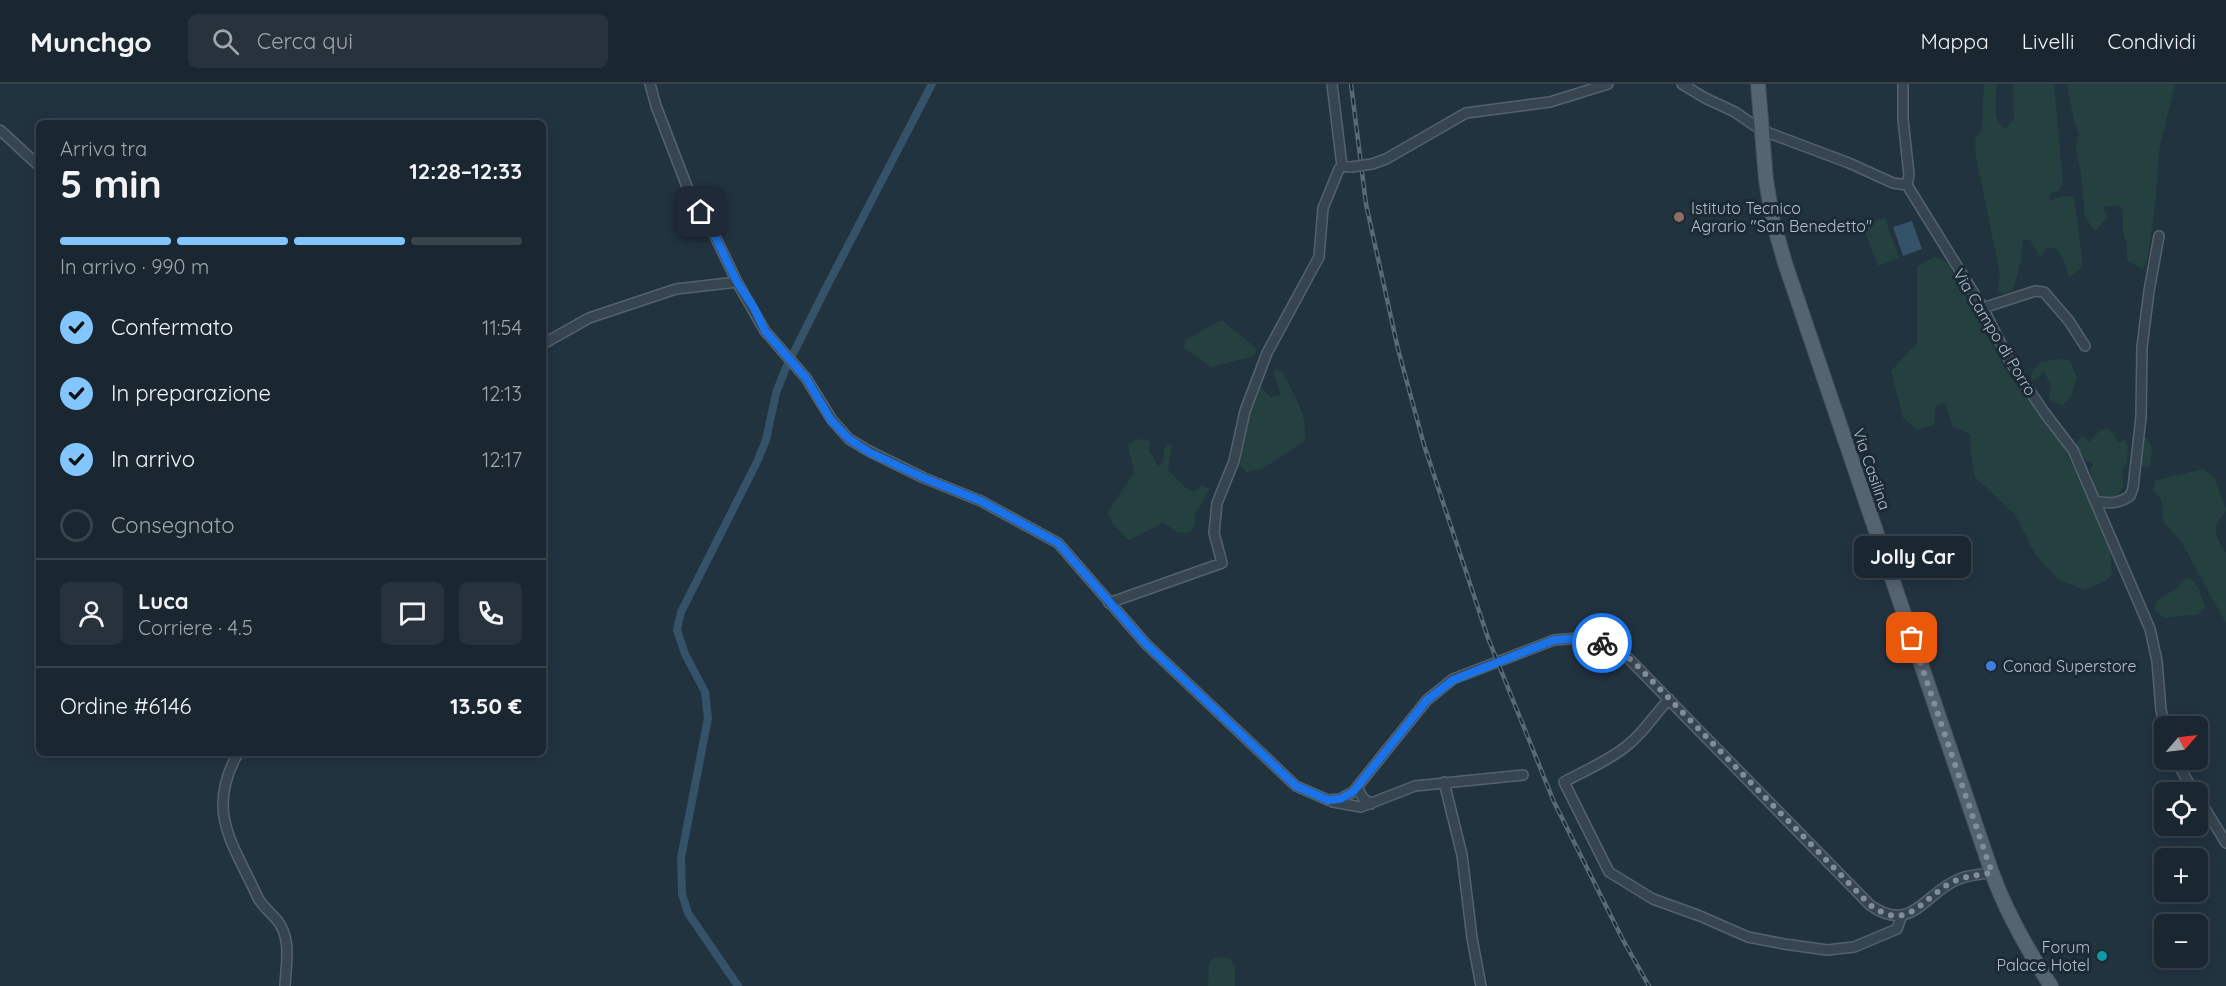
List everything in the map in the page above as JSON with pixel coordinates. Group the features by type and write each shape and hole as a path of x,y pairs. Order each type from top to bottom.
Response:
{"main road":[{"name":"Via Casilina","path":"1758,84 1766,180 1773,221 1785,263 1992,873 2008,914 2024,945 2051,986"}],"street":[{"path":"650,84 656,106 691,197 711,228 737,282 754,308 765,331 806,378 831,420 849,439 869,452 924,478 981,501 1058,543 1074,558 1109,603 1146,644 1296,786 1345,806 1361,807 1414,786 1523,775"},
{"path":"1109,603 1222,563 1214,533 1217,503 1234,461 1245,411 1263,364 1319,257 1323,208 1346,166 1332,84"},
{"path":"1346,166 1372,164 1386,159 1466,113 1550,102 1608,84"},
{"path":"1682,84 1735,112 1761,130 1849,163 1893,183 1907,185 1909,175 1903,119 1903,84"},
{"path":"0,130 36,163"},
{"name":"Via Campo di Porro","path":"1907,185 1983,308 2009,360 2073,450 2150,628 2157,661 2162,716"},
{"path":"2095,501 2111,504 2122,501 2130,496 2133,488 2141,417 2142,347 2159,236"},
{"path":"546,342 589,318 676,289 737,282"},
{"path":"1983,308 2035,291 2043,292 2069,321 2085,346"},
{"path":"1328,800 1340,799 1353,792 1427,700 1453,680 1554,640 1580,638 1610,645 1628,658 1870,905 1884,915 1906,915 1960,878 1992,873"},
{"path":"1669,699 1653,716 1646,728 1626,747 1564,782 1609,872 1653,898 1748,937 1784,944 1827,950 1854,947 1897,928 1902,915"},
{"path":"236,756 228,770 224,785 223,820 258,898 264,908 276,919 287,937 285,986"},
{"path":"1444,782 1462,855 1472,938 1481,986"},
{"path":"1357,787 1363,798 1371,804"},
{"path":"2208,813 2226,843"}],"green space":[{"path":"1984,84 1997,84 1996,114 2005,129 2014,119 2013,84 2054,84 2063,182 2058,191 2050,194 2050,201 2061,196 2074,197 2082,258 2082,267 2069,278 2065,263 2057,249 2047,247 2041,257 2030,240 2023,240 2021,260 2013,290 2004,294 1997,291 2000,275 1976,156 1975,140 1982,129"},
{"path":"2067,84 2175,84 2159,150 2156,198 2147,262 2142,269 2127,260 2123,212 2120,205 2102,207 2108,217 2095,231 2085,217 2076,148 2079,133 2075,125"},
{"path":"1885,218 1899,258 1878,266 1863,226"},
{"path":"1934,257 1947,262 2007,372 2062,444 2110,544 2112,575 2106,581 2085,590 2059,580 2035,554 2015,515 1975,477 1970,434 1953,427 1945,402 1936,406 1934,425 1917,429 1903,418 1891,371 1917,343 1917,266"},
{"path":"1222,320 1257,349 1254,356 1211,367 1184,348 1185,340"},
{"path":"2070,360 2077,378 2070,399 2062,405 2049,400 2051,386 2044,371 2038,379 2032,380 2031,374 2040,362"},
{"path":"1282,371 1299,405 1304,423 1304,442 1262,469 1246,472 1240,465 1250,401 1260,386 1270,397 1281,395 1273,372"},
{"path":"2101,429 2108,429 2118,443 2125,440 2128,446 2127,463 2122,470 2123,487 2117,497 2104,499 2096,493 2090,470 2093,464 2086,461 2074,445 2083,435 2089,442"},
{"path":"2141,436 2147,438 2152,449 2150,467 2138,466"},
{"path":"1136,439 1150,441 1149,452 1158,466 1163,462 1164,450 1168,444 1172,446 1168,470 1186,488 1194,492 1202,485 1210,489 1195,514 1195,525 1190,532 1179,533 1163,523 1129,540 1113,524 1107,513 1134,472 1128,445"},
{"path":"2204,469 2215,479 2226,510 2215,527 2218,540 2226,553 2226,623 2180,540 2164,523 2161,499 2153,490 2156,480"},
{"path":"2190,578 2199,589 2205,608 2198,614 2164,618 2153,609 2158,600 2177,588 2182,581"},
{"path":"1215,957 1231,959 1235,967 1235,986 1208,986 1209,963"}],"water":[{"path":"1912,221 1922,249 1903,256 1893,227"}],"waterway":[{"path":"738,986 688,913 682,894 681,858 708,718 705,692 685,654 677,630 681,612 757,462 766,440 776,393 785,370 932,84"}],"railway":[{"path":"1351,84 1366,204 1398,349 1424,445 1488,638 1554,802 1623,940 1649,986"}],"way so far":[{"path":"1602,643 1610,645 1628,658 1654,683 1870,905 1884,915 1906,915 1960,878 1992,873 1912,638"}],"place":[{"name":"Istituto Tecnico Agrario \"San Benedetto\"","path":"1679,217"},
{"name":"Jolly Car","path":"1912,638"},
{"name":"Conad Superstore","path":"1991,666"},
{"name":"Forum Palace Hotel","path":"2102,956"}],"route":[{"path":"701,212 765,331 806,378 831,420 849,439 869,452 924,478 981,501 1058,543 1074,558 1109,603 1146,644 1261,756 1296,786 1328,800 1340,799 1353,792 1427,700 1453,680 1480,667 1554,640 1580,638 1602,643"}]}
